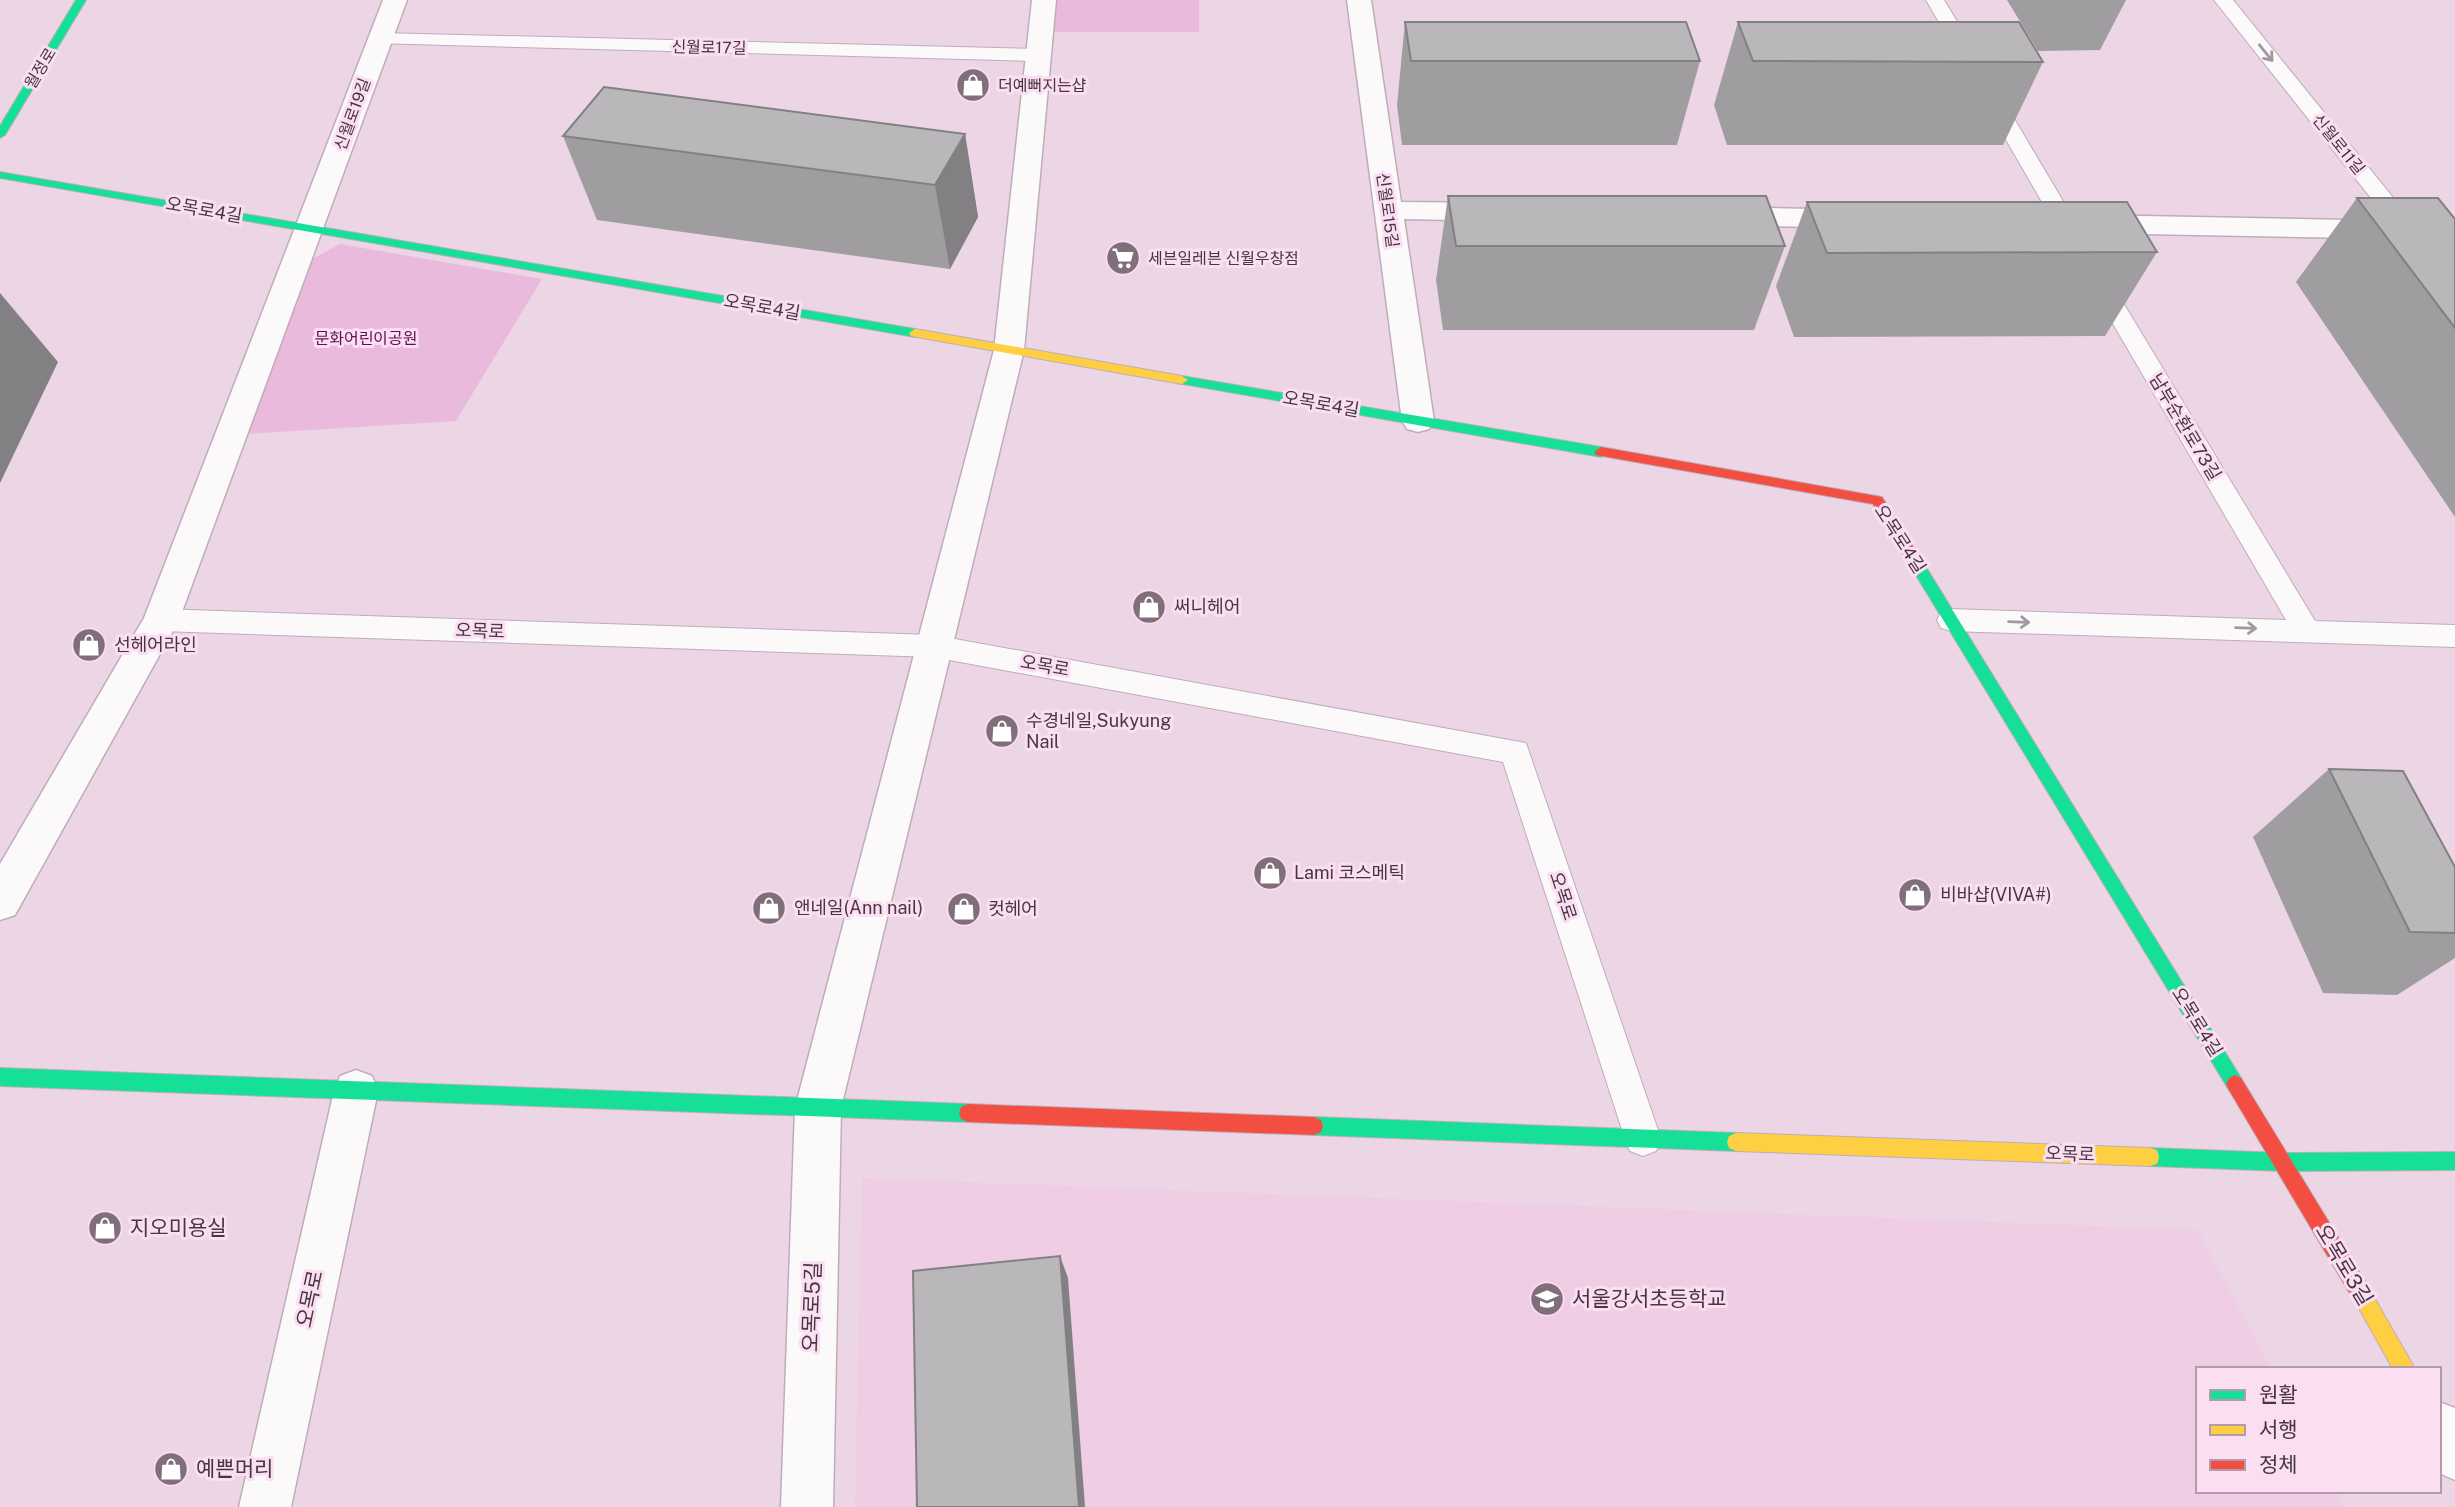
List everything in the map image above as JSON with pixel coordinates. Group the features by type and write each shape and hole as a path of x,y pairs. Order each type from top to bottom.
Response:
{"street":[{"name":"월정로","path":"0,135 81,0"},
{"name":"신월로19길","path":"310,229 395,0"},
{"path":"1009,350 1044,0"},
{"name":"신월로15길","path":"1359,0 1418,421"},
{"name":"오목로4길","path":"0,175 1877,500 2283,1162"},
{"path":"1388,209 1526,212"},
{"path":"1692,216 1885,220"},
{"path":"2051,223 2455,232"},
{"path":"0,902 162,621 310,229"},
{"name":"오목로5길","path":"807,1507 818,1108 1009,350"},
{"name":"오목로","path":"0,1077 2283,1162 2455,1161"},
{"name":"오목로","path":"265,1507 356,1091"},
{"name":"오목로3길","path":"2283,1162 2404,1367"},
{"path":"2441,1430 2455,1454"}],"lane":[{"name":"남부순환로73길","path":"1935,0 2051,223 2306,630"},
{"name":"신월로11길","path":"2223,0 2455,289"},
{"name":"신월로17길","path":"380,39 1037,55"},
{"path":"1951,620 2455,636"},
{"name":"오목로","path":"162,621 933,646 1515,752 1643,1139"}],"shaded area":[{"name":"서울강서초등학교","path":"862,1178 2198,1230 2270,1367 2196,1367 2196,1493 2337,1493 2344,1507 855,1507"}],"green space":[{"path":"1047,0 1199,0 1199,32 1042,32"},
{"name":"문화어린이공원","path":"340,244 542,279 456,421 244,434 295,268"}],"building":[{"path":"1405,22 1686,22 1700,61 1411,61"},
{"path":"1738,22 2019,22 2043,62 1753,61"},
{"path":"604,87 965,134 935,185 563,136"},
{"path":"1448,196 1766,196 1785,246 1456,246"},
{"path":"2357,198 2438,198 2455,219 2455,328"},
{"path":"1807,202 2127,202 2157,252 1827,253"},
{"path":"2329,769 2403,771 2455,867 2455,933 2410,932"},
{"path":"1060,1256 1079,1507 917,1507 913,1271"}],"traffic: fast":[{"path":"0,135 81,0"},
{"path":"0,175 915,333"},
{"path":"1182,380 1601,452"},
{"path":"1916,563 2235,1084"},
{"path":"0,1077 968,1113"},
{"path":"1314,1126 1736,1142"},
{"path":"2150,1157 2283,1162 2455,1161"}],"traffic: slow":[{"path":"915,333 1182,380"},
{"path":"1736,1142 2150,1157"},
{"path":"2356,1285 2404,1367"}],"traffic: jam":[{"path":"1601,452 1877,500 1916,563"},
{"path":"2235,1084 2356,1285"},
{"path":"968,1113 1314,1126"}],"place":[{"name":"더예뻐지는샵","path":"973,85"},
{"name":"세븐일레븐 신월우창점","path":"1123,258"},
{"name":"써니헤어","path":"1149,607"},
{"name":"선헤어라인","path":"89,645"},
{"name":"수경네일,Sukyung Nail","path":"1002,731"},
{"name":"Lami 코스메틱","path":"1270,873"},
{"name":"비바샵(VIVA#)","path":"1915,895"},
{"name":"앤네일(Ann nail)","path":"769,908"},
{"name":"컷헤어","path":"964,909"},
{"name":"지오미용실","path":"105,1228"},
{"name":"서울강서초등학교","path":"1547,1299"},
{"name":"예쁜머리","path":"171,1469"}]}
